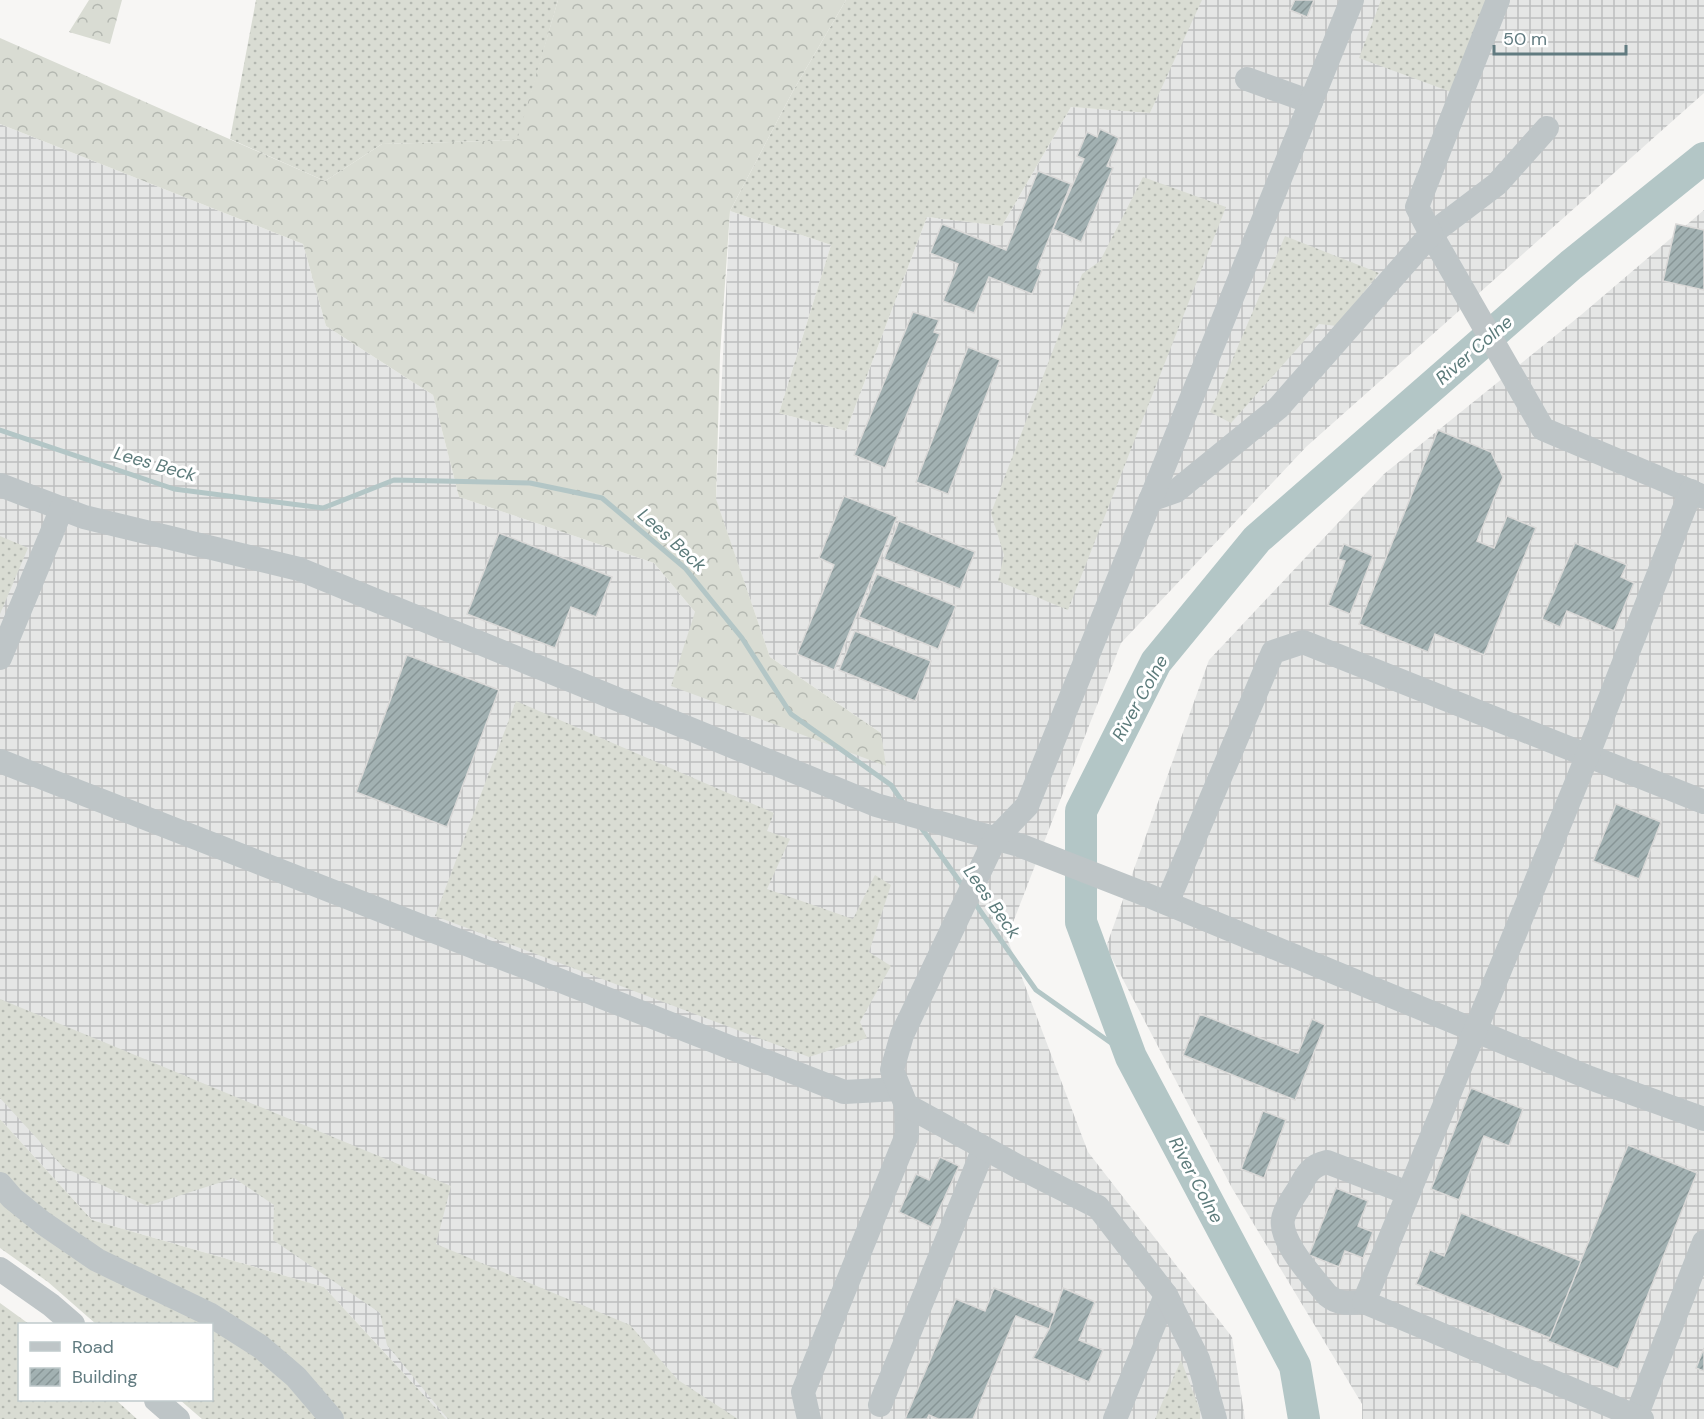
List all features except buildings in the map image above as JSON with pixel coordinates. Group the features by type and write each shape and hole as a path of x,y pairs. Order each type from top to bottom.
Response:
{"street":[{"path":"793,1419 907,1135 903,1097 892,1070 902,1035 995,838 1027,806 1352,0"},
{"path":"1364,1302 1587,757 1698,494 1543,429 1417,207 1498,0"},
{"path":"1247,79 1311,102"},
{"path":"1150,500 1176,491 1278,408 1431,234 1497,184 1547,128"},
{"path":"0,484 84,517 299,569 876,805 1019,845 1167,903 1590,1078 1704,1119"},
{"path":"0,658 62,508"},
{"path":"1167,903 1273,652 1303,642 1704,802"},
{"path":"0,761 844,1092 903,1097 984,1148 1098,1208 1166,1295 1198,1359 1215,1419"},
{"path":"880,1405 984,1148"},
{"path":"1408,1193 1327,1162 1317,1164 1309,1171 1284,1213 1282,1223 1287,1240 1327,1295 1334,1300 1342,1303 1364,1302 1638,1418 1704,1242"},
{"path":"0,1184 12,1198 43,1223 97,1260 209,1314 261,1347 296,1377 332,1419"},
{"path":"0,1269 51,1305 72,1323"},
{"path":"1115,1419 1166,1295"},
{"path":"803,1392 809,1419"},
{"path":"157,1401 178,1419"}],"shaded area":[{"path":"1198,0 1704,0 1704,93 1306,447 1121,643 1007,938 1088,1152 1232,1337 1245,1419 446,1419 324,1287 92,1220 0,1119 0,124 303,244 326,326 433,395 459,497 654,563 695,612 885,766 881,733 770,657 716,500 730,211 831,245 779,413 846,431 927,217 1002,226 1071,107 1150,113"},
{"path":"1704,210 1704,1419 1362,1419 1362,1404 1232,1188 1106,947 1209,660 1384,474 1581,315"}],"green space":[{"path":"89,0 122,0 110,44 69,32"},
{"path":"256,0 558,0 518,140 382,144 325,181 230,139"},
{"path":"558,0 846,0 793,91 730,211 720,355 716,499 770,657 881,733 886,766 671,686 695,612 654,563 459,497 433,395 326,326 303,244 0,124 0,38 325,181 382,144 517,140"},
{"path":"846,0 1202,0 1150,113 1071,107 1002,226 927,217 846,431 779,413 831,245 730,211 793,91"},
{"path":"1381,0 1487,0 1451,92 1359,58"},
{"path":"1143,177 1226,207 1068,610 998,581 1004,555 991,513 1082,274 1100,261"},
{"path":"1285,236 1379,273 1337,326 1319,324 1231,423 1210,412"},
{"path":"0,536 28,548 0,614"},
{"path":"516,701 774,813 767,831 790,839 767,889 853,919 875,875 891,885 869,952 891,966 860,1022 867,1038 809,1057 435,916"},
{"path":"0,999 451,1186 436,1244 630,1325 678,1380 738,1419 448,1419 387,1345 380,1313 273,1240 274,1205 234,1178 147,1206 63,1167 0,1098"},
{"path":"0,1119 92,1220 324,1287 446,1419 202,1419 181,1401 213,1401 213,1323 95,1323 48,1282 0,1248"},
{"path":"0,1303 28,1323 18,1323 18,1401 117,1401 137,1419 0,1419"},
{"path":"1181,1360 1200,1410 1200,1419 1155,1419"}],"waterway":[{"name":"River Colne","path":"1304,1419 1295,1366 1131,1057 1081,922 1081,811 1156,662 1257,539 1571,265 1704,158"},
{"name":"Lees Beck","path":"0,430 174,489 323,508 394,480 530,483 602,498 685,568 742,638 791,714 891,785 904,804"},
{"name":"Lees Beck","path":"920,826 965,889"},
{"name":"Lees Beck","path":"974,902 1036,990 1131,1057"}]}
